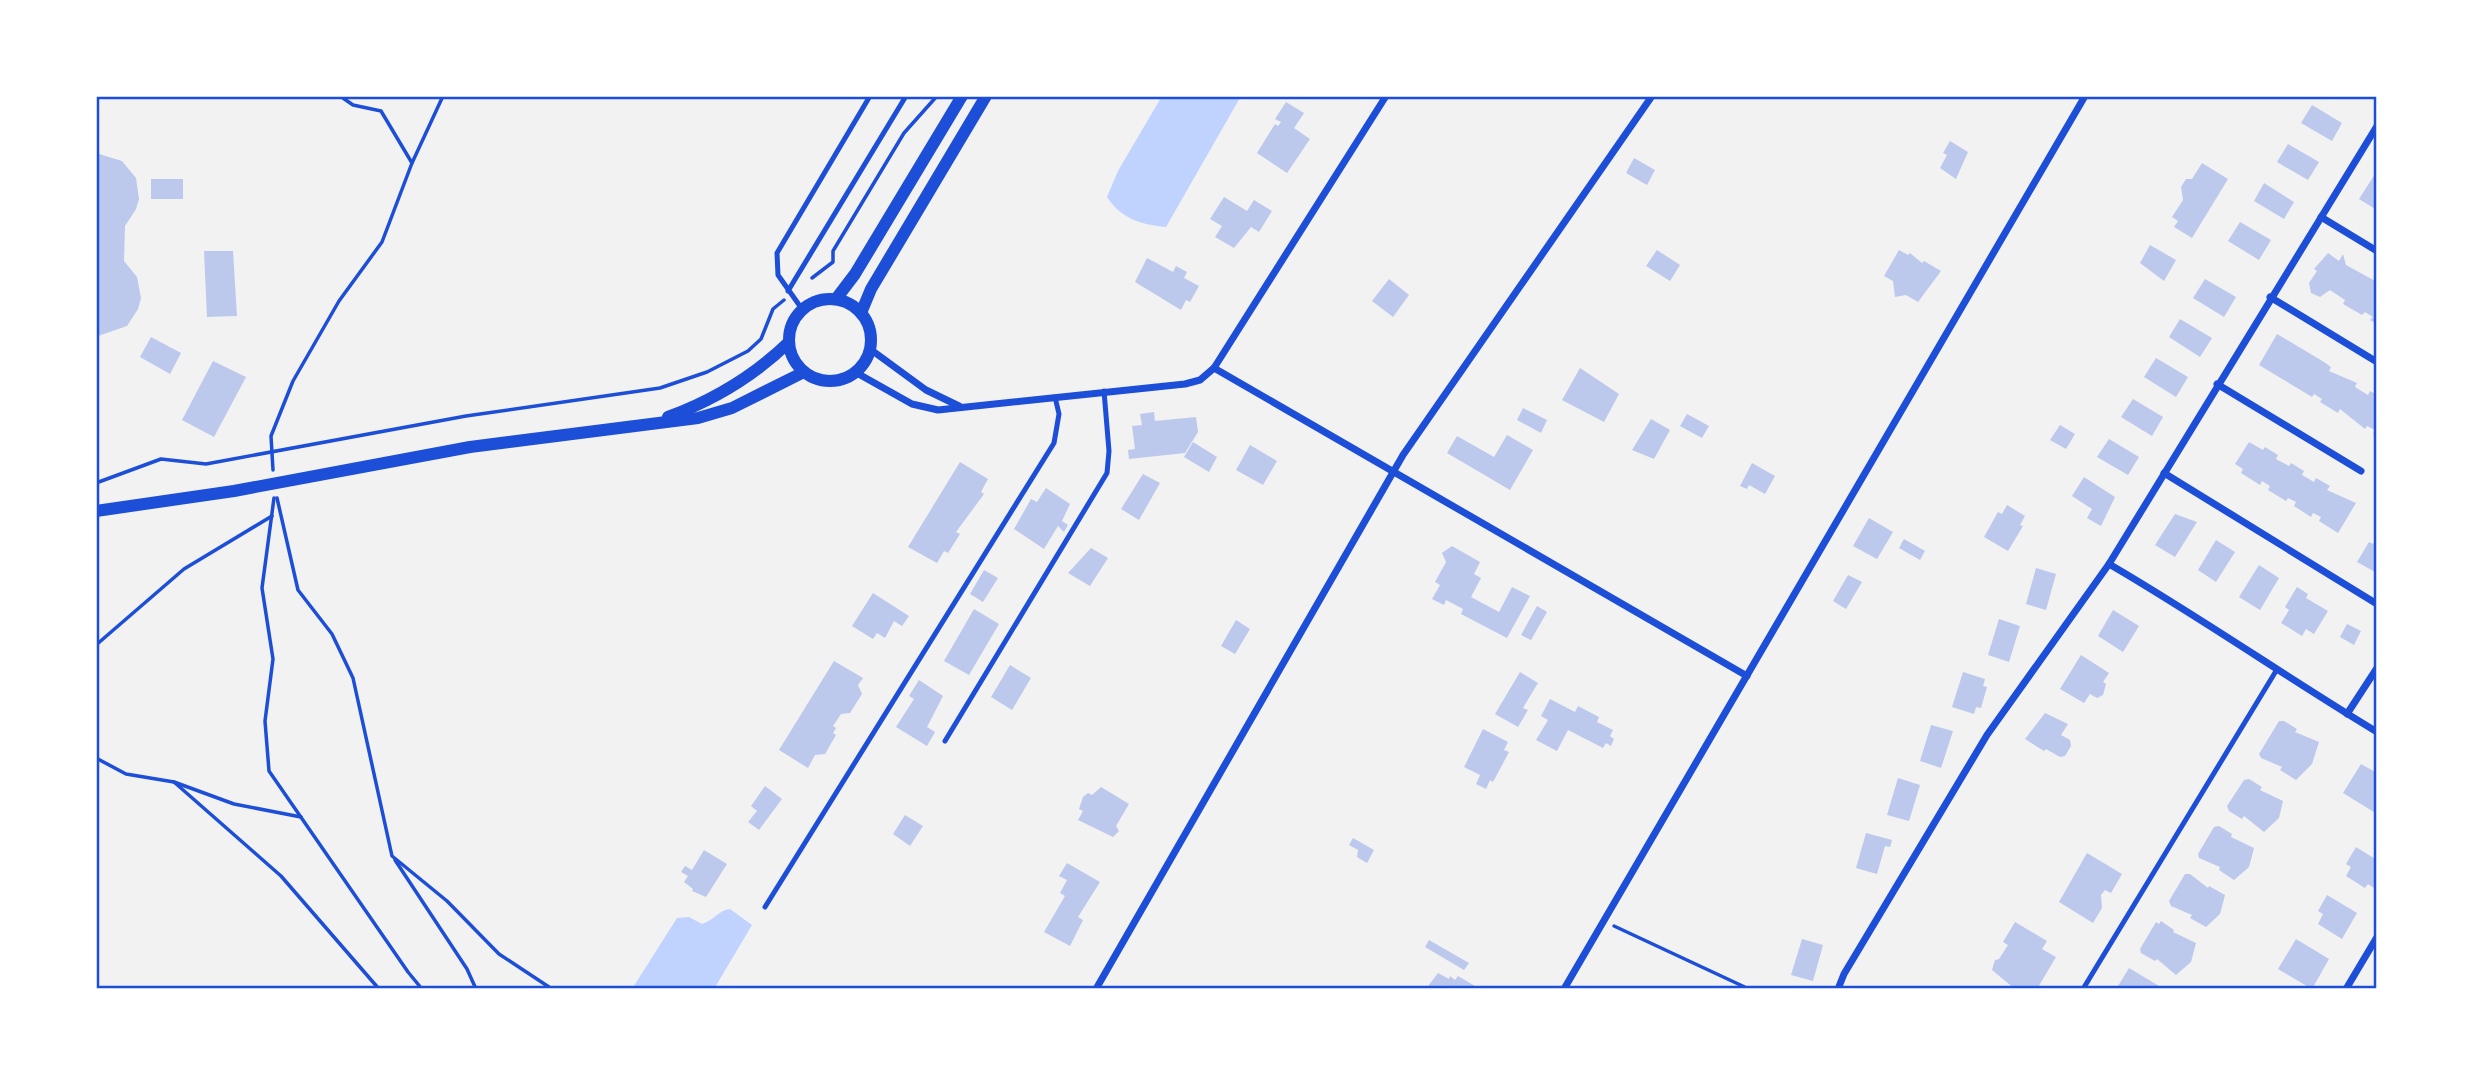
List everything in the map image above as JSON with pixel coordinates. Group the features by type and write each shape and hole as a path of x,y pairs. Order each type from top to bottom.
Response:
{"street":[{"path":"836,299 855,274 962,96"},
{"path":"861,313 871,289 986,96"},
{"path":"855,372 916,405 942,410 1193,383 1214,368 1385,96"},
{"path":"1096,989 1395,470 1652,96"},
{"path":"1564,989 2085,96"},
{"path":"1838,989 1844,974 1977,751 2109,564 2270,297 2374,137 2377,126"},
{"path":"2320,217 2377,251"},
{"path":"2270,297 2377,362"},
{"path":"836,299 861,313 869,330 870,349 855,372 829,381 804,372 795,362 789,342 790,327 802,309 814,302 836,299"},
{"path":"656,421 692,408 736,384 760,369 789,342"},
{"path":"870,349 926,390 960,407"},
{"path":"1214,368 1395,470 1747,676"},
{"path":"96,512 234,491 470,447 656,421 686,420 721,412 804,372"},
{"path":"2217,384 2361,471"},
{"path":"2164,473 2377,604"},
{"path":"2109,564 2196,616 2276,671 2377,732"},
{"path":"2347,714 2377,668"},
{"path":"2346,989 2377,937"}],"lane":[{"path":"802,309 776,270 779,248 870,96"},
{"path":"788,291 906,96"},
{"path":"944,741 1107,473 1109,451 1104,391"},
{"path":"765,907 1054,443 1059,414 1055,397"},
{"path":"2083,989 2276,671"}],"path":[{"path":"340,96 353,106 381,111 412,163"},
{"path":"443,96 412,163 383,242 339,301 293,381 271,436 271,451 274,482 298,590 331,634 353,678 392,856 467,969 476,989"},
{"path":"805,284 833,262 832,251 902,136 937,96"},
{"path":"96,482 161,459 206,464 466,416 660,388 706,372 748,351 765,333 773,309 779,304"},
{"path":"274,482 273,515 262,588 273,659 265,721 269,771 422,989"},
{"path":"96,645 184,569 273,515"},
{"path":"96,758 126,774 174,782 234,804 303,817"},
{"path":"174,782 281,876 379,989"},
{"path":"392,856 447,901 499,954 552,989"},
{"path":"1603,921 1749,989"}],"water":[{"path":"1162,96 1241,96 1166,227 1132,219 1119,211 1107,197 1118,171"},
{"path":"730,909 752,925 714,989 632,989 677,918 689,917 702,924"}],"building":[{"path":"1286,102 1304,113 1294,128 1310,139 1287,173 1257,153 1275,124 1278,126 1281,122 1275,119"},
{"path":"2312,105 2342,123 2332,141 2301,123"},
{"path":"1950,141 1968,152 1956,179 1940,168 1947,155 1943,153"},
{"path":"2288,144 2319,162 2308,180 2277,162"},
{"path":"96,153 122,161 136,178 139,199 125,226 124,261 137,277 141,298 138,309 127,326 98,336"},
{"path":"1634,158 1655,170 1647,185 1626,173"},
{"path":"2202,163 2228,179 2192,238 2174,227 2178,221 2172,217 2183,200 2181,187 2186,179 2192,179"},
{"path":"2377,171 2377,210 2359,199"},
{"path":"151,179 183,179 183,199 151,199"},
{"path":"2264,183 2294,202 2284,219 2254,201"},
{"path":"1224,197 1247,211 1254,200 1272,211 1259,232 1251,227 1234,248 1215,237 1222,226 1210,219"},
{"path":"2240,222 2271,240 2259,260 2228,241"},
{"path":"2150,245 2176,260 2164,281 2140,263"},
{"path":"1657,250 1680,265 1670,281 1646,266"},
{"path":"1899,250 1908,255 1910,253 1922,263 1924,261 1941,271 1918,302 1906,295 1895,297 1893,281 1884,276"},
{"path":"204,251 233,251 237,316 207,317"},
{"path":"2328,253 2339,261 2343,254 2346,265 2377,282 2377,324 2370,320 2373,317 2365,312 2362,315 2343,304 2345,300 2330,290 2320,297 2311,293 2309,283 2317,271 2314,269"},
{"path":"1147,258 1173,272 1176,266 1187,272 1184,278 1199,286 1190,302 1186,300 1181,310 1135,282"},
{"path":"1389,279 1409,295 1393,317 1372,301"},
{"path":"2205,279 2236,297 2224,317 2193,298"},
{"path":"2180,319 2212,338 2200,357 2169,337"},
{"path":"2277,334 2324,362 2331,367 2329,371 2357,383 2355,387 2368,395 2370,391 2377,395 2377,437 2373,434 2375,430 2367,426 2365,429 2340,409 2338,413 2320,402 2322,399 2314,394 2312,397 2259,365"},
{"path":"151,337 181,353 170,374 140,357"},
{"path":"2156,358 2188,377 2176,397 2144,377"},
{"path":"213,361 246,377 214,437 182,420"},
{"path":"1580,368 1619,394 1604,422 1562,400"},
{"path":"2133,399 2163,417 2152,436 2121,417"},
{"path":"1523,408 1547,420 1541,433 1517,420"},
{"path":"1154,412 1155,421 1196,417 1198,432 1185,453 1129,459 1128,450 1135,449 1132,426 1142,425 1140,414"},
{"path":"1687,414 1709,426 1702,438 1680,426"},
{"path":"1651,419 1670,430 1654,459 1632,450"},
{"path":"2060,425 2075,434 2066,449 2050,440"},
{"path":"1507,435 1533,450 1510,490 1447,453 1457,436 1494,457"},
{"path":"2109,439 2139,457 2128,475 2097,457"},
{"path":"1193,442 1217,457 1209,472 1184,457"},
{"path":"2249,442 2263,450 2265,447 2278,455 2276,459 2289,466 2291,463 2304,471 2302,475 2314,482 2316,478 2330,486 2327,490 2356,503 2338,533 2319,521 2321,517 2313,513 2311,517 2294,506 2296,502 2288,498 2286,501 2268,490 2270,486 2262,481 2260,485 2241,473 2243,469 2235,464"},
{"path":"1250,445 1277,461 1263,485 1236,470"},
{"path":"960,462 988,479 981,492 984,494 956,532 960,534 948,553 944,551 937,563 908,547"},
{"path":"1752,463 1775,476 1765,494 1749,485 1747,489 1740,486"},
{"path":"1143,474 1160,483 1139,520 1121,509"},
{"path":"2084,477 2115,497 2101,526 2087,518 2092,509 2072,496"},
{"path":"1046,488 1070,504 1062,521 1068,525 1064,532 1058,526 1044,549 1014,529 1031,499 1037,502"},
{"path":"2007,505 2025,516 2020,525 2023,526 2008,551 1984,537 1998,512 2002,514"},
{"path":"2175,514 2197,522 2175,557 2155,545"},
{"path":"1869,518 1893,532 1877,559 1853,546"},
{"path":"2377,537 2377,573 2357,562 2369,542 2373,544"},
{"path":"1904,539 1925,551 1920,560 1899,548"},
{"path":"2216,540 2235,552 2216,582 2198,570"},
{"path":"1452,546 1480,562 1474,574 1481,578 1471,597 1499,612 1512,587 1530,596 1507,638 1461,614 1463,609 1446,600 1444,605 1432,599 1440,585 1435,582 1446,562 1442,553"},
{"path":"1091,548 1108,558 1090,586 1068,573"},
{"path":"2259,565 2279,578 2260,610 2239,597"},
{"path":"2036,568 2056,574 2046,610 2026,604"},
{"path":"984,570 998,578 983,602 970,594"},
{"path":"1848,575 1862,582 1846,609 1833,601"},
{"path":"2297,587 2308,594 2306,598 2328,611 2314,634 2306,629 2302,636 2281,623 2289,610 2285,607"},
{"path":"873,593 909,616 902,626 894,621 885,638 877,633 873,639 852,626"},
{"path":"1537,606 1547,612 1531,640 1521,635"},
{"path":"974,609 999,624 969,675 944,661"},
{"path":"2113,610 2139,626 2123,652 2098,636"},
{"path":"1999,619 2020,626 2009,662 1988,655"},
{"path":"1236,620 1250,629 1235,654 1221,646"},
{"path":"2347,624 2361,631 2354,645 2340,637"},
{"path":"2081,655 2109,673 2103,682 2106,684 2103,695 2097,698 2090,694 2084,703 2060,689"},
{"path":"834,661 863,678 858,685 862,694 850,713 841,714 833,726 836,728 833,733 836,735 825,754 815,755 808,768 779,750"},
{"path":"1010,665 1031,678 1012,710 991,697"},
{"path":"1520,672 1538,683 1523,708 1528,710 1518,727 1495,714"},
{"path":"1963,672 1985,679 1983,686 1987,687 1981,708 1976,707 1974,714 1952,707"},
{"path":"919,680 943,696 927,727 935,732 927,746 896,727 914,699 909,696"},
{"path":"1550,699 1575,712 1578,706 1599,717 1597,722 1613,730 1610,736 1614,739 1611,746 1606,743 1603,748 1568,730 1557,751 1536,740 1548,720 1541,716"},
{"path":"2045,713 2068,724 2061,735 2070,740 2071,746 2065,756 2060,757 2046,749 2044,751 2025,739"},
{"path":"2279,721 2284,721 2297,729 2295,732 2319,742 2312,764 2296,780 2280,770 2282,767 2261,758 2259,754"},
{"path":"1931,725 1953,731 1941,768 1920,761"},
{"path":"1483,729 1508,742 1504,750 1509,752 1493,782 1490,780 1486,789 1476,784 1480,775 1464,767"},
{"path":"2361,764 2377,773 2377,814 2343,793"},
{"path":"1898,778 1920,785 1909,821 1887,815"},
{"path":"2249,779 2262,787 2260,790 2283,801 2279,818 2264,832 2244,816 2242,819 2229,811 2227,806 2244,780"},
{"path":"765,786 782,799 759,830 748,822 757,811 751,806"},
{"path":"1101,787 1129,804 1116,826 1119,831 1113,837 1078,820 1083,811 1079,809 1083,797 1088,793 1092,795"},
{"path":"905,815 923,826 910,846 893,834"},
{"path":"2219,826 2232,834 2231,837 2254,848 2249,867 2234,880 2219,870 2220,867 2199,858 2198,854 2214,827"},
{"path":"1866,833 1892,840 1890,847 1885,846 1877,874 1856,868"},
{"path":"1353,838 1374,850 1367,863 1357,857 1358,850 1349,845"},
{"path":"2356,847 2377,860 2377,883 2374,888 2368,884 2365,888 2346,876 2351,867 2346,864"},
{"path":"704,850 727,864 706,897 692,891 684,882 688,876 681,872 685,866 692,870"},
{"path":"2087,853 2122,874 2111,893 2105,890 2101,895 2102,908 2093,923 2059,902"},
{"path":"1067,863 1100,882 1078,917 1083,920 1070,946 1044,932 1065,896 1060,893 1067,880 1059,876"},
{"path":"2185,874 2190,874 2208,888 2209,886 2225,895 2220,914 2206,927 2190,918 2192,915 2171,906 2169,901"},
{"path":"2327,895 2357,913 2342,939 2318,924 2323,914 2318,911"},
{"path":"2161,921 2174,930 2173,932 2196,943 2191,962 2176,975 2157,959 2155,961 2141,953 2140,949 2156,922 2159,924"},
{"path":"2015,922 2047,941 2042,949 2056,957 2037,989 2015,989 1992,970 1995,960 1999,959 2008,945 2003,942"},
{"path":"1802,939 1823,945 1813,981 1791,975"},
{"path":"2296,939 2329,959 2312,989 2278,969"},
{"path":"1429,940 1469,963 1464,970 1425,947"},
{"path":"2129,968 2164,989 2122,989 2118,986"},
{"path":"1438,973 1455,980 1458,976 1480,989 1426,989"}]}
